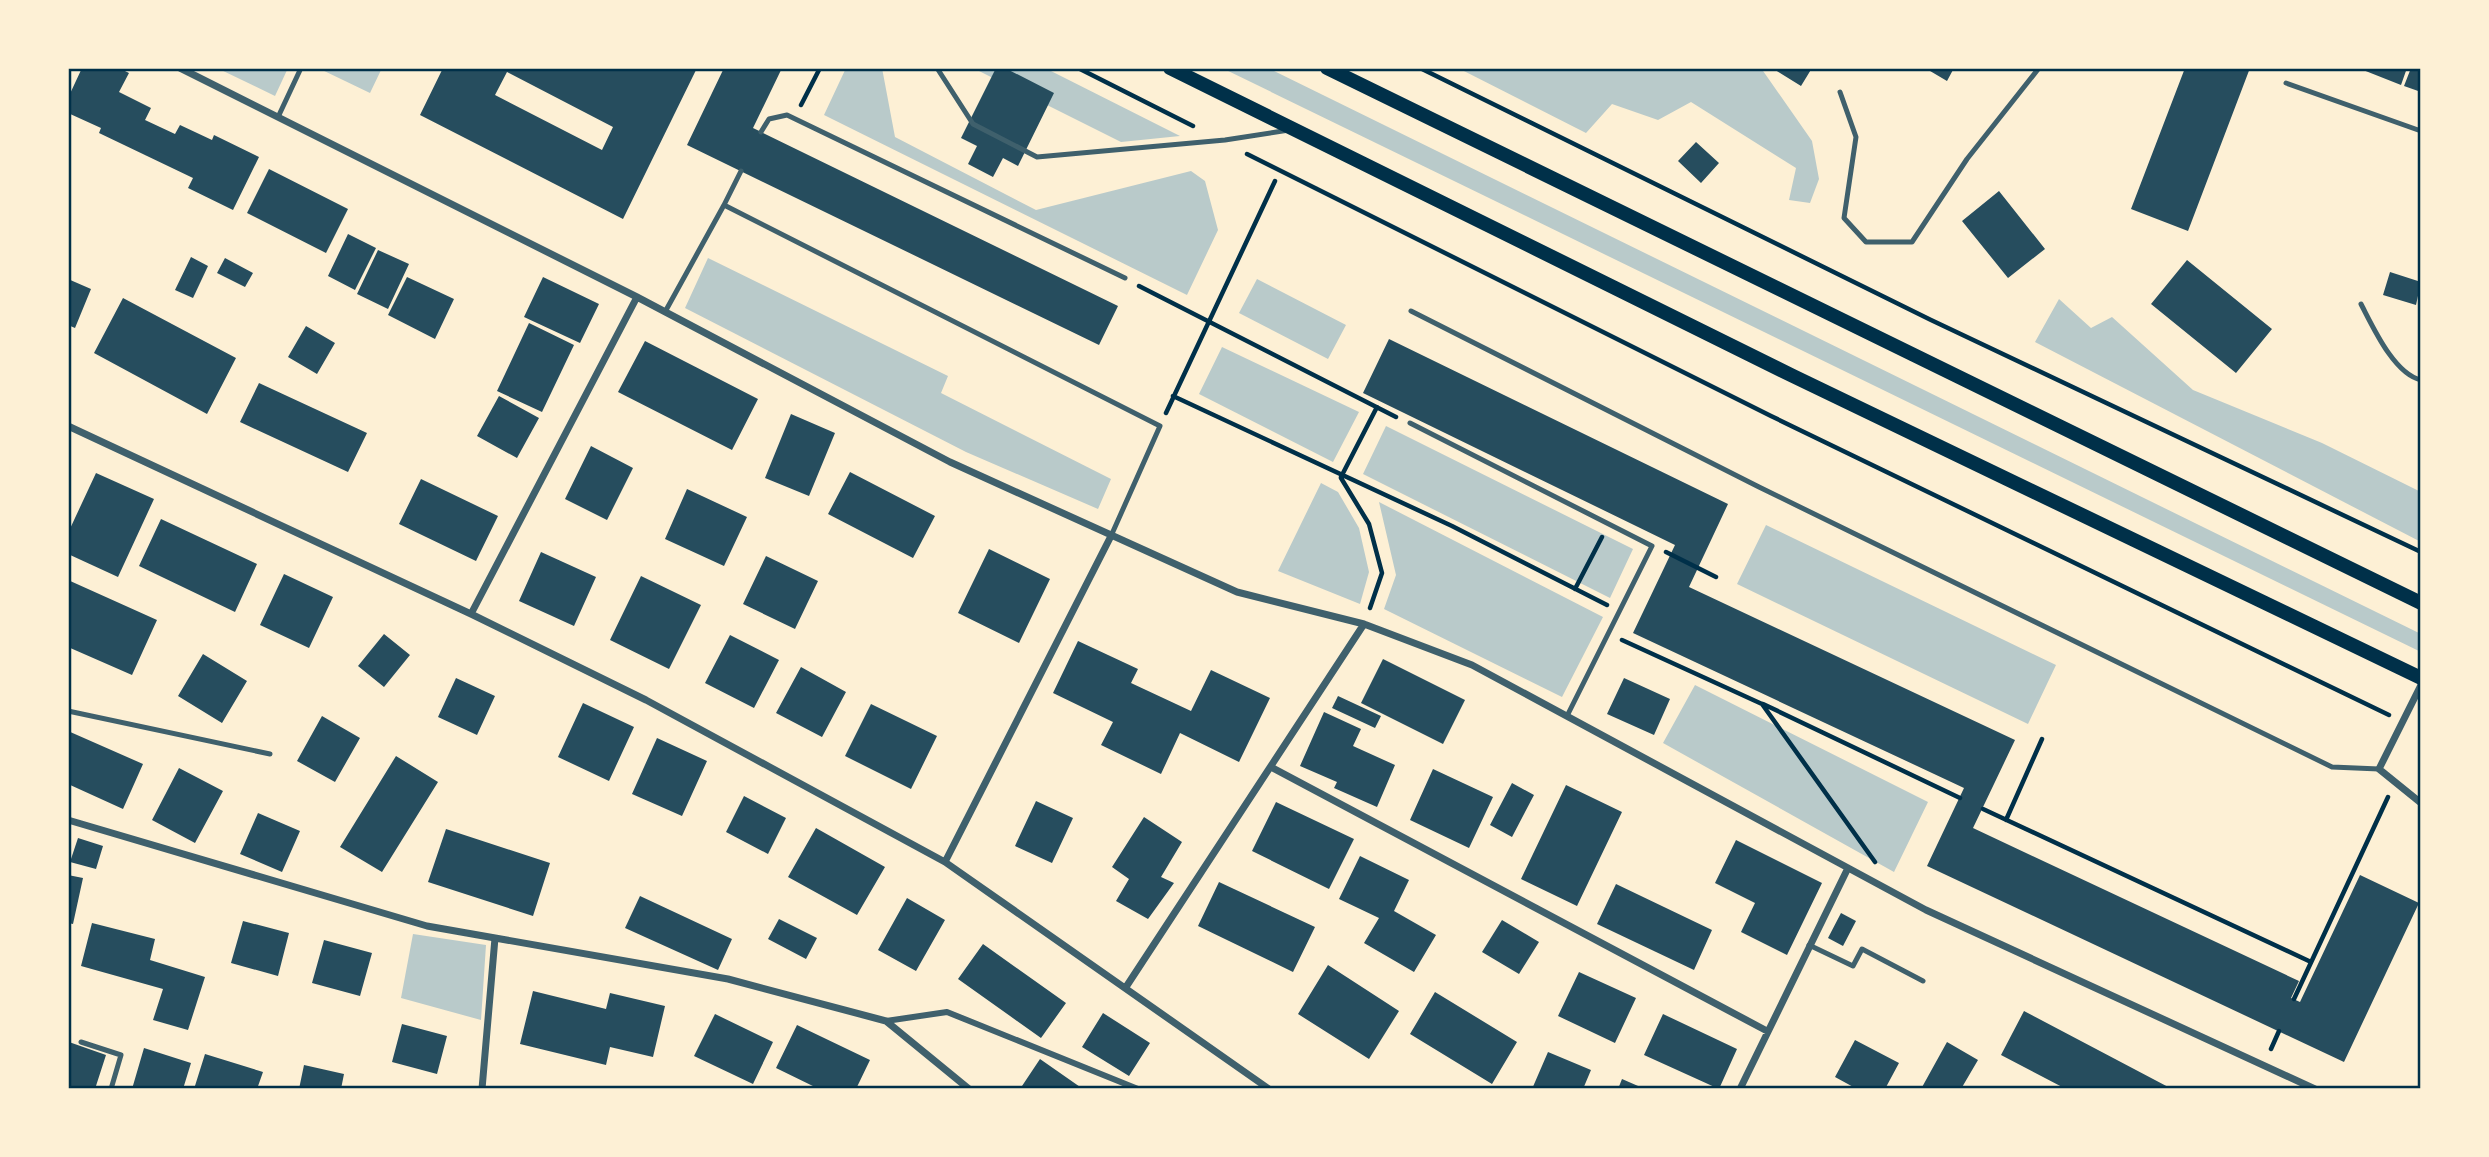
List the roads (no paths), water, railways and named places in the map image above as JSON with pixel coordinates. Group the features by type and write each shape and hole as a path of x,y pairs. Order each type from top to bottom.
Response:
{"main road":[{"path":"1170,68 1793,376 2421,678"},
{"path":"1327,68 2421,603"}],"street":[{"path":"180,68 279,115 637,297 950,462 1237,592 1364,624 1472,665 1899,895 2315,1089"},
{"path":"471,614 637,297"},
{"path":"68,426 471,614 646,701 945,862 1126,987 1262,1088"},
{"path":"945,862 1111,536"},
{"path":"1126,987 1364,624"},
{"path":"2421,685 2379,769 2421,803"},
{"path":"1271,767 1767,1031"},
{"path":"68,820 427,926 728,979 886,1021 947,1012 1138,1089"},
{"path":"1740,1089 1848,867"},
{"path":"482,1089 495,938"},
{"path":"886,1021 969,1089"}],"lane":[{"path":"279,115 301,68"},
{"path":"937,68 973,124 1037,157 1225,140 1294,130"},
{"path":"1840,92 1857,137 1844,218 1866,243 1912,242 1967,159 2039,68"},
{"path":"2286,83 2421,131"},
{"path":"761,132 769,119 787,115 795,118 1125,278"},
{"path":"665,313 741,171"},
{"path":"724,205 1160,426 1111,536"},
{"path":"2361,304 2388,354 2414,379 2421,380"},
{"path":"1411,311 1759,487 2332,767 2379,769"},
{"path":"1410,423 1652,546 1567,716"},
{"path":"68,711 270,754"},
{"path":"1809,945 1853,966 1862,949 1923,981"},
{"path":"81,1042 121,1055 111,1089"}]}
